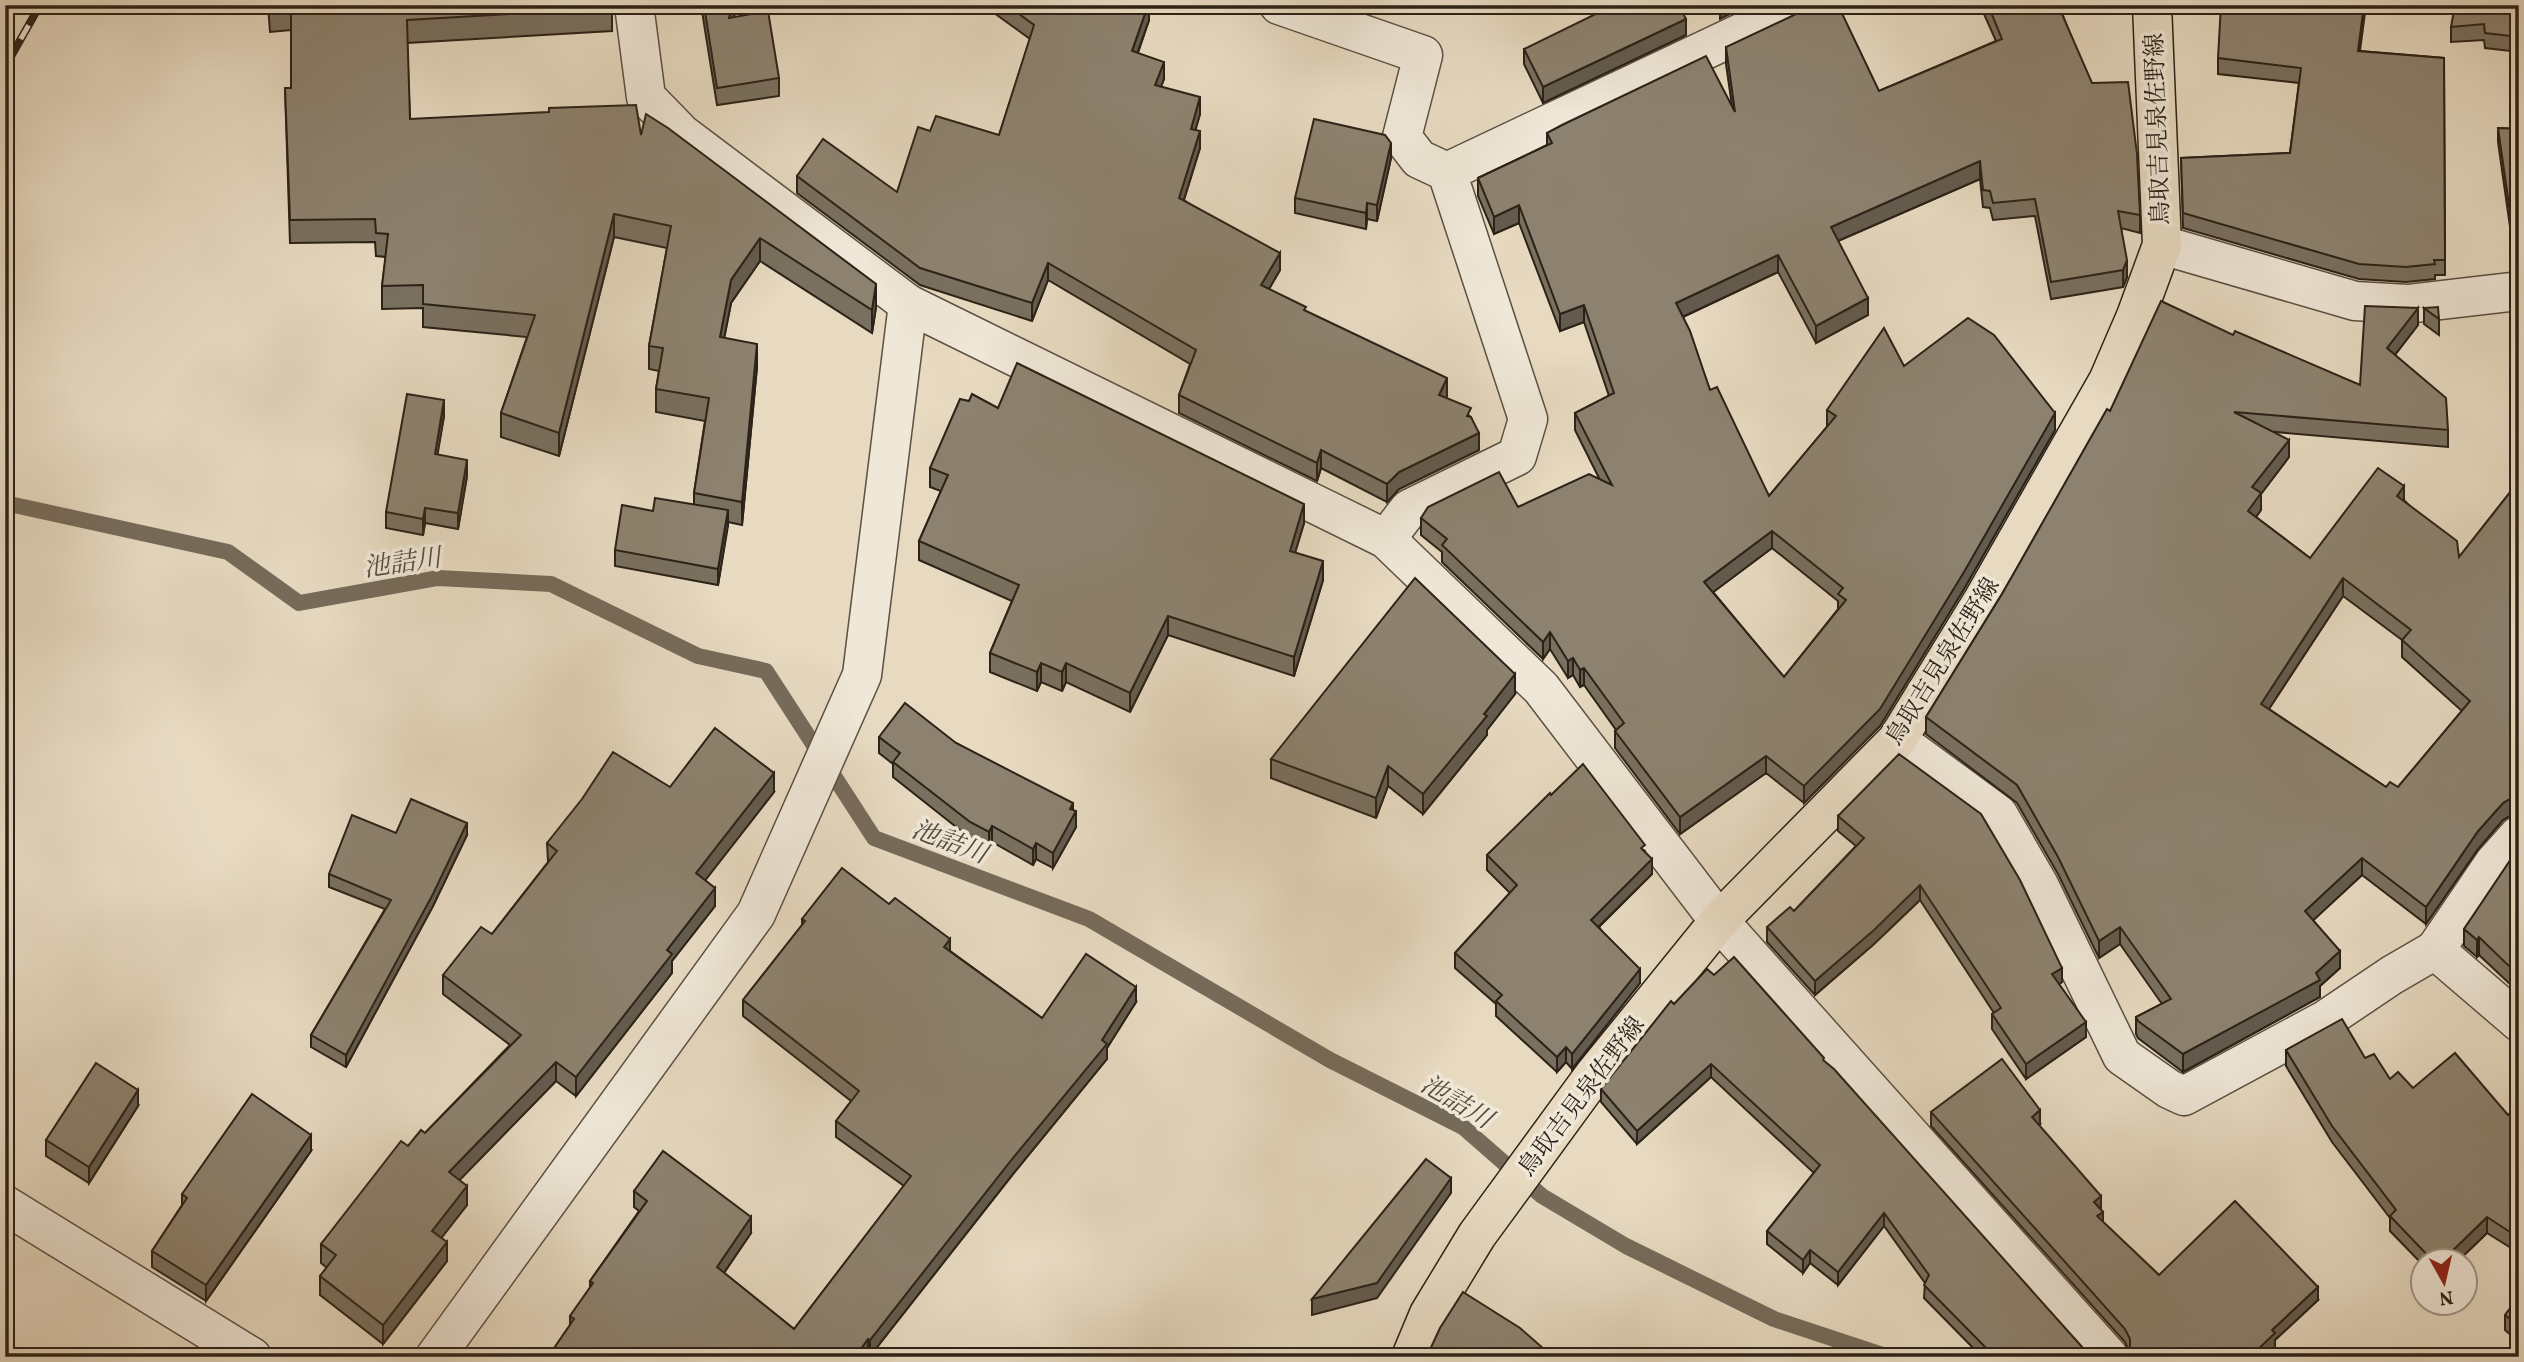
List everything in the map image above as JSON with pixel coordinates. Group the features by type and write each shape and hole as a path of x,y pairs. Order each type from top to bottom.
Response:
{"main road":[{"name":"鳥取吉見泉佐野線","path":"1411,1357 1429,1314 1477,1235 1594,1075 1718,922 1897,740 1983,600 2108,381 2162,245 2152,5"}],"street":[{"path":"634,5 646,97 682,134 908,304 1386,539 1541,688 1718,922 2109,1357"},
{"path":"1279,5 1423,55 1402,137 1419,159 1447,172 1528,419 1517,456 1409,509 1386,539"},
{"path":"1447,172 1800,5"},
{"path":"2162,245 2355,301 2407,304 2519,291"},
{"path":"435,1357 756,914 762,902 862,675 908,304"},
{"path":"1897,740 1998,814 2039,885 2122,1056 2184,1096 2325,1020 2435,950 2494,863 2519,835"},
{"path":"2435,950 2519,1021"},
{"path":"5,1205 252,1357"}],"building":[{"path":"270,5 612,5 612,8 407,20 410,119 549,112 549,108 636,105 641,135 646,114 876,284 872,310 760,238 731,280 720,337 757,344 742,502 694,493 709,398 656,389 663,348 649,346 671,226 614,214 559,433 501,413 535,315 423,304 423,285 382,286 388,234 376,233 375,219 290,220 285,88 291,88 291,7 270,9"},
{"path":"704,5 732,5 729,18 768,11 779,78 717,88"},
{"path":"1007,5 1148,5 1132,51 1164,62 1155,85 1200,97 1191,129 1200,131 1179,198 1280,253 1261,285 1306,307 1304,310 1447,378 1439,395 1471,408 1467,416 1471,417 1479,433 1399,472 1387,484 1321,450 1317,463 1179,395 1196,350 1048,263 1032,303 920,268 797,176 823,139 897,192 918,127 930,131 936,116 999,135 1034,25"},
{"path":"1614,5 1679,5 1686,19 1543,87 1524,49"},
{"path":"1812,5 1838,5 1879,91 2002,39 1988,5 2058,5 2092,83 2128,82 2137,154 2140,215 2118,211 2127,260 2123,270 2051,282 2035,199 1993,203 1990,191 1983,190 1980,161 1831,227 1868,298 1816,326 1778,255 1676,303 1690,331 1710,390 1717,387 1769,496 1836,416 1827,410 1884,328 1904,366 1968,318 1994,335 2055,413 1964,572 1880,709 1804,786 1766,756 1680,817 1615,731 1624,723 1584,668 1580,670 1573,658 1568,661 1550,632 1543,642 1442,545 1447,539 1421,518 1428,507 1499,472 1518,507 1589,474 1612,485 1575,413 1614,393 1584,305 1560,314 1519,205 1494,217 1478,178 1552,143 1547,133 1706,56 1735,112 1726,47","holes":["1772,531 1843,588 1838,594 1846,600 1784,677 1704,582"]},
{"path":"2221,5 2364,5 2358,51 2444,58 2445,260 2434,260 2435,264 2406,267 2359,264 2183,213 2181,158 2290,153 2301,68 2218,58"},
{"path":"2455,5 2519,5 2519,37 2485,33 2484,24 2451,27"},
{"path":"1314,119 1385,135 1391,143 1377,205 1367,203 1366,213 1295,198"},
{"path":"2498,128 2519,129 2519,256 2516,255"},
{"path":"2161,301 2233,335 2235,331 2360,385 2365,306 2418,308 2387,348 2446,398 2448,430 2234,412 2289,440 2252,487 2261,493 2248,511 2310,558 2378,468 2404,486 2397,496 2457,541 2459,557 2519,481 2519,797 2513,797 2503,803 2478,831 2426,907 2362,858 2305,911 2340,951 2316,973 2320,980 2183,1054 2138,1021 2136,1017 2171,999 2120,927 2099,941 2058,857 2017,785 1926,717 2002,594 2107,409 2110,411","holes":["2343,578 2411,630 2402,640 2470,701 2398,787 2390,782 2386,787 2261,704"]},
{"path":"2438,307 2439,319 2424,308"},
{"path":"1017,363 1304,504 1290,551 1323,561 1294,657 1168,616 1130,693 1066,663 1062,672 1041,663 1037,672 990,653 1019,585 919,541 948,475 930,468 960,399 969,401 972,394 998,408"},
{"path":"407,394 444,400 435,454 467,460 458,513 425,508 423,519 386,512"},
{"path":"655,498 728,510 718,569 615,550 622,505 653,511"},
{"path":"1415,578 1515,674 1484,714 1487,716 1423,794 1388,766 1376,798 1271,759"},
{"path":"905,703 956,743 1073,803 1070,809 1076,811 1053,853 1036,843 1033,849 992,826 989,832 970,822 893,762 900,753 879,737"},
{"path":"715,728 774,773 696,873 715,888 667,950 672,954 576,1077 556,1062 449,1172 467,1186 432,1231 447,1242 383,1325 320,1276 336,1255 321,1244 401,1141 408,1146 421,1130 425,1133 521,1035 443,975 481,927 492,934 557,851 547,843 582,799 613,752 670,787"},
{"path":"1899,754 1981,814 2020,880 2062,968 2052,974 2086,1022 2026,1064 1992,1014 2001,1008 1920,885 1874,930 1815,981 1767,927 1790,907 1794,911 1864,838 1838,816"},
{"path":"1583,764 1645,845 1641,848 1652,859 1591,920 1640,969 1572,1054 1566,1047 1557,1057 1496,1001 1502,995 1455,953 1517,885 1487,855"},
{"path":"411,799 467,823 433,894 346,1055 311,1035 391,900 329,874 352,815 396,833"},
{"path":"2519,851 2519,963 2512,969 2479,937 2477,940 2464,929"},
{"path":"842,868 889,904 895,898 950,939 944,947 1042,1018 1086,954 1136,987 1102,1040 1107,1044 855,1357 548,1357 574,1319 570,1316 593,1283 590,1281 647,1201 634,1191 663,1151 751,1217 717,1267 794,1329 911,1176 836,1121 859,1091 743,1000 805,921 802,919"},
{"path":"1734,957 1823,1060 1834,1069 2091,1357 1995,1357 1924,1285 1929,1275 1884,1213 1838,1272 1810,1250 1803,1260 1767,1231 1820,1165 1711,1064 1637,1131 1601,1089 1671,1001 1674,1004 1707,969 1714,975"},
{"path":"2342,1019 2365,1058 2374,1054 2390,1079 2398,1072 2413,1088 2455,1053 2508,1115 2519,1105 2519,1238 2487,1217 2457,1246 2419,1246 2390,1216 2396,1210 2332,1126 2286,1050"},
{"path":"2002,1059 2040,1110 2032,1117 2101,1196 2094,1202 2103,1212 2097,1216 2159,1275 2235,1201 2318,1287 2272,1330 2275,1333 2250,1357 2126,1357 2130,1350 2130,1339 2125,1329 1931,1112"},
{"path":"96,1063 138,1090 89,1167 46,1140"},
{"path":"252,1094 311,1135 206,1285 152,1251 187,1198 182,1194"},
{"path":"1426,1159 1451,1178 1377,1283 1312,1299"},
{"path":"1463,1292 1520,1328 1553,1357 1427,1356 1440,1328"},
{"path":"2519,1297 2519,1326 2505,1315"}],"waterway":[{"name":"池詰川","path":"5,503 228,552 299,603 438,578 551,584 698,656 766,671 874,838 1089,919 1330,1060 1463,1127 1542,1196 1626,1246 1774,1319 1889,1357"}],"railway":[{"path":"5,67 40,5"}]}
